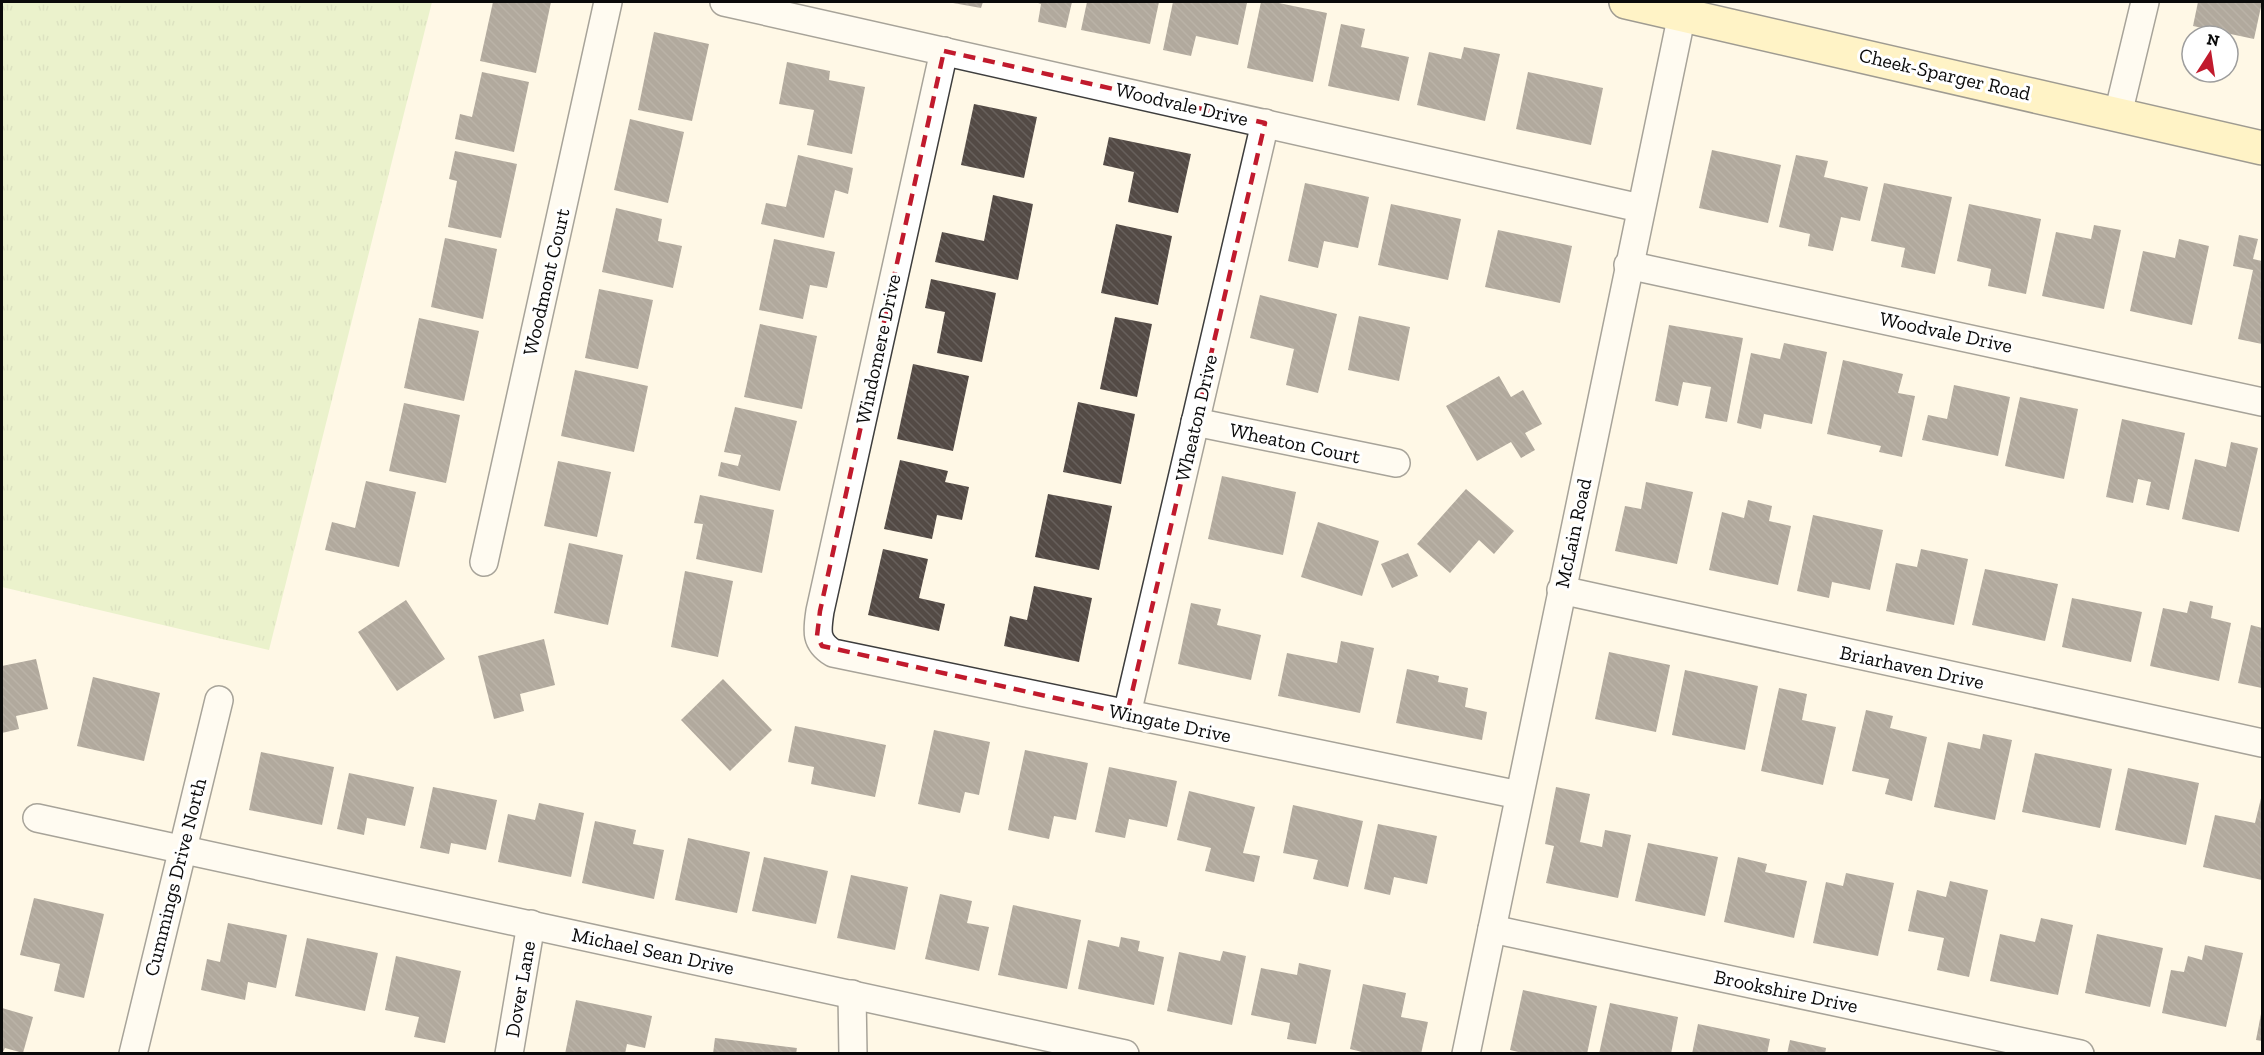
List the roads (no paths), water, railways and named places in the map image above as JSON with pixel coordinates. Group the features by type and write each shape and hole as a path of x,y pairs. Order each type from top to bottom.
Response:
{"main road":[{"name":"Cheek-Sparger Road","path":"1626,2 2262,148"}],"street":[{"name":"Woodmont Court","path":"484,562 608,2"},
{"name":"Woodvale Drive","path":"724,2 1640,208"},
{"path":"2118,114 2145,2"},
{"name":"McLain Road","path":"1466,1053 1682,14"},
{"name":"Windomere Drive","path":"822,646 817,636 820,611 944,51"},
{"name":"Wheaton Drive","path":"1127,714 1265,123"},
{"name":"Woodvale Drive","path":"1628,265 2262,402"},
{"name":"Wheaton Court","path":"1195,422 1396,463"},
{"name":"Briarhaven Drive","path":"1562,590 2262,743"},
{"name":"Wingate Drive","path":"822,646 834,652 1519,795"},
{"name":"Cummings Drive North","path":"133,1053 219,700"},
{"name":"Michael Sean Drive","path":"37,818 1125,1053"},
{"name":"Dover Lane","path":"509,1053 531,924"},
{"name":"Brookshire Drive","path":"1492,929 2080,1053"},
{"path":"852,994 853,1053"}]}
